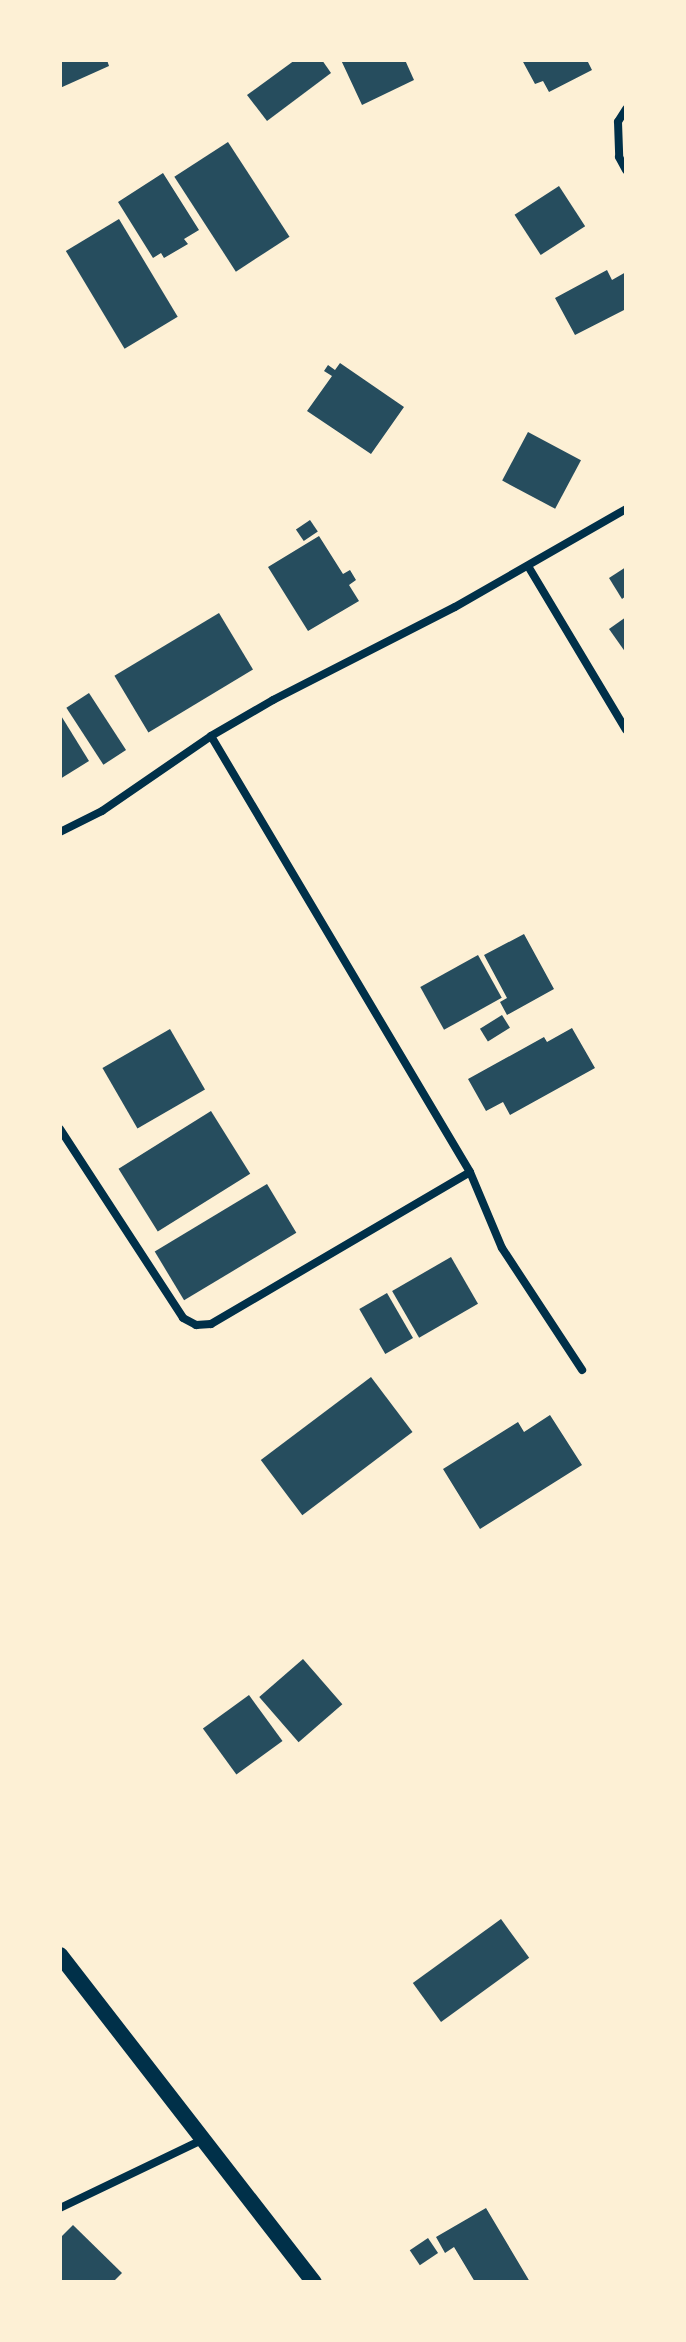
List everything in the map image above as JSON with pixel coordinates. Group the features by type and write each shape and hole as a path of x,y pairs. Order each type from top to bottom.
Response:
{"main road":[{"path":"60,1955 314,2282"}],"street":[{"path":"626,109 618,122 619,157 626,170"},
{"path":"60,832 102,811 211,736 528,566 626,509"},
{"path":"528,566 626,730"},
{"path":"211,736 470,1172 502,1248 582,1370"},
{"path":"60,1129 183,1318 196,1325 211,1324 470,1172"},
{"path":"60,2208 203,2139"}],"building":[{"path":"60,60 107,60 109,66 60,88"},
{"path":"295,60 322,60 331,73 267,121 247,95"},
{"path":"341,60 405,60 414,80 362,105"},
{"path":"522,60 587,60 592,70 549,92 543,81 535,84"},
{"path":"228,142 290,237 236,272 174,177"},
{"path":"163,173 199,230 184,239 188,244 164,258 161,253 153,258 118,202"},
{"path":"559,186 585,226 541,255 515,215"},
{"path":"119,219 178,317 125,349 66,251"},
{"path":"607,270 612,280 626,272 626,309 575,335 555,298"},
{"path":"340,363 404,407 371,454 307,411 332,376 324,371 328,365 335,370"},
{"path":"528,432 581,460 555,509 502,481"},
{"path":"310,520 318,532 304,541 296,530"},
{"path":"319,536 343,574 350,570 356,580 349,585 359,601 308,631 268,567"},
{"path":"626,567 626,596 622,599 609,578"},
{"path":"219,613 253,670 148,732 114,676"},
{"path":"626,617 626,653 609,629"},
{"path":"89,693 126,750 103,765 66,708"},
{"path":"60,714 89,761 60,779"},
{"path":"524,934 554,989 507,1015 500,1002 507,998 484,955"},
{"path":"478,955 502,998 444,1030 420,987"},
{"path":"502,1015 510,1028 488,1041 480,1029"},
{"path":"572,1028 595,1068 510,1115 503,1102 486,1111 468,1079 544,1037 547,1042"},
{"path":"170,1029 205,1090 137,1129 102,1068"},
{"path":"211,1111 250,1174 158,1232 119,1169"},
{"path":"267,1184 296,1233 184,1300 155,1251"},
{"path":"451,1257 478,1304 419,1338 392,1291"},
{"path":"387,1293 413,1338 385,1354 359,1309"},
{"path":"371,1377 413,1432 302,1515 261,1460"},
{"path":"550,1415 582,1465 480,1529 443,1469 518,1422 524,1432"},
{"path":"303,1659 342,1704 299,1742 259,1697"},
{"path":"249,1695 283,1741 236,1775 203,1729"},
{"path":"501,1919 529,1958 441,2022 413,1983"},
{"path":"486,2208 530,2282 475,2282 454,2247 445,2253 436,2237"},
{"path":"73,2225 122,2273 113,2282 60,2282 60,2238"},
{"path":"428,2238 438,2253 420,2265 410,2250"}]}
